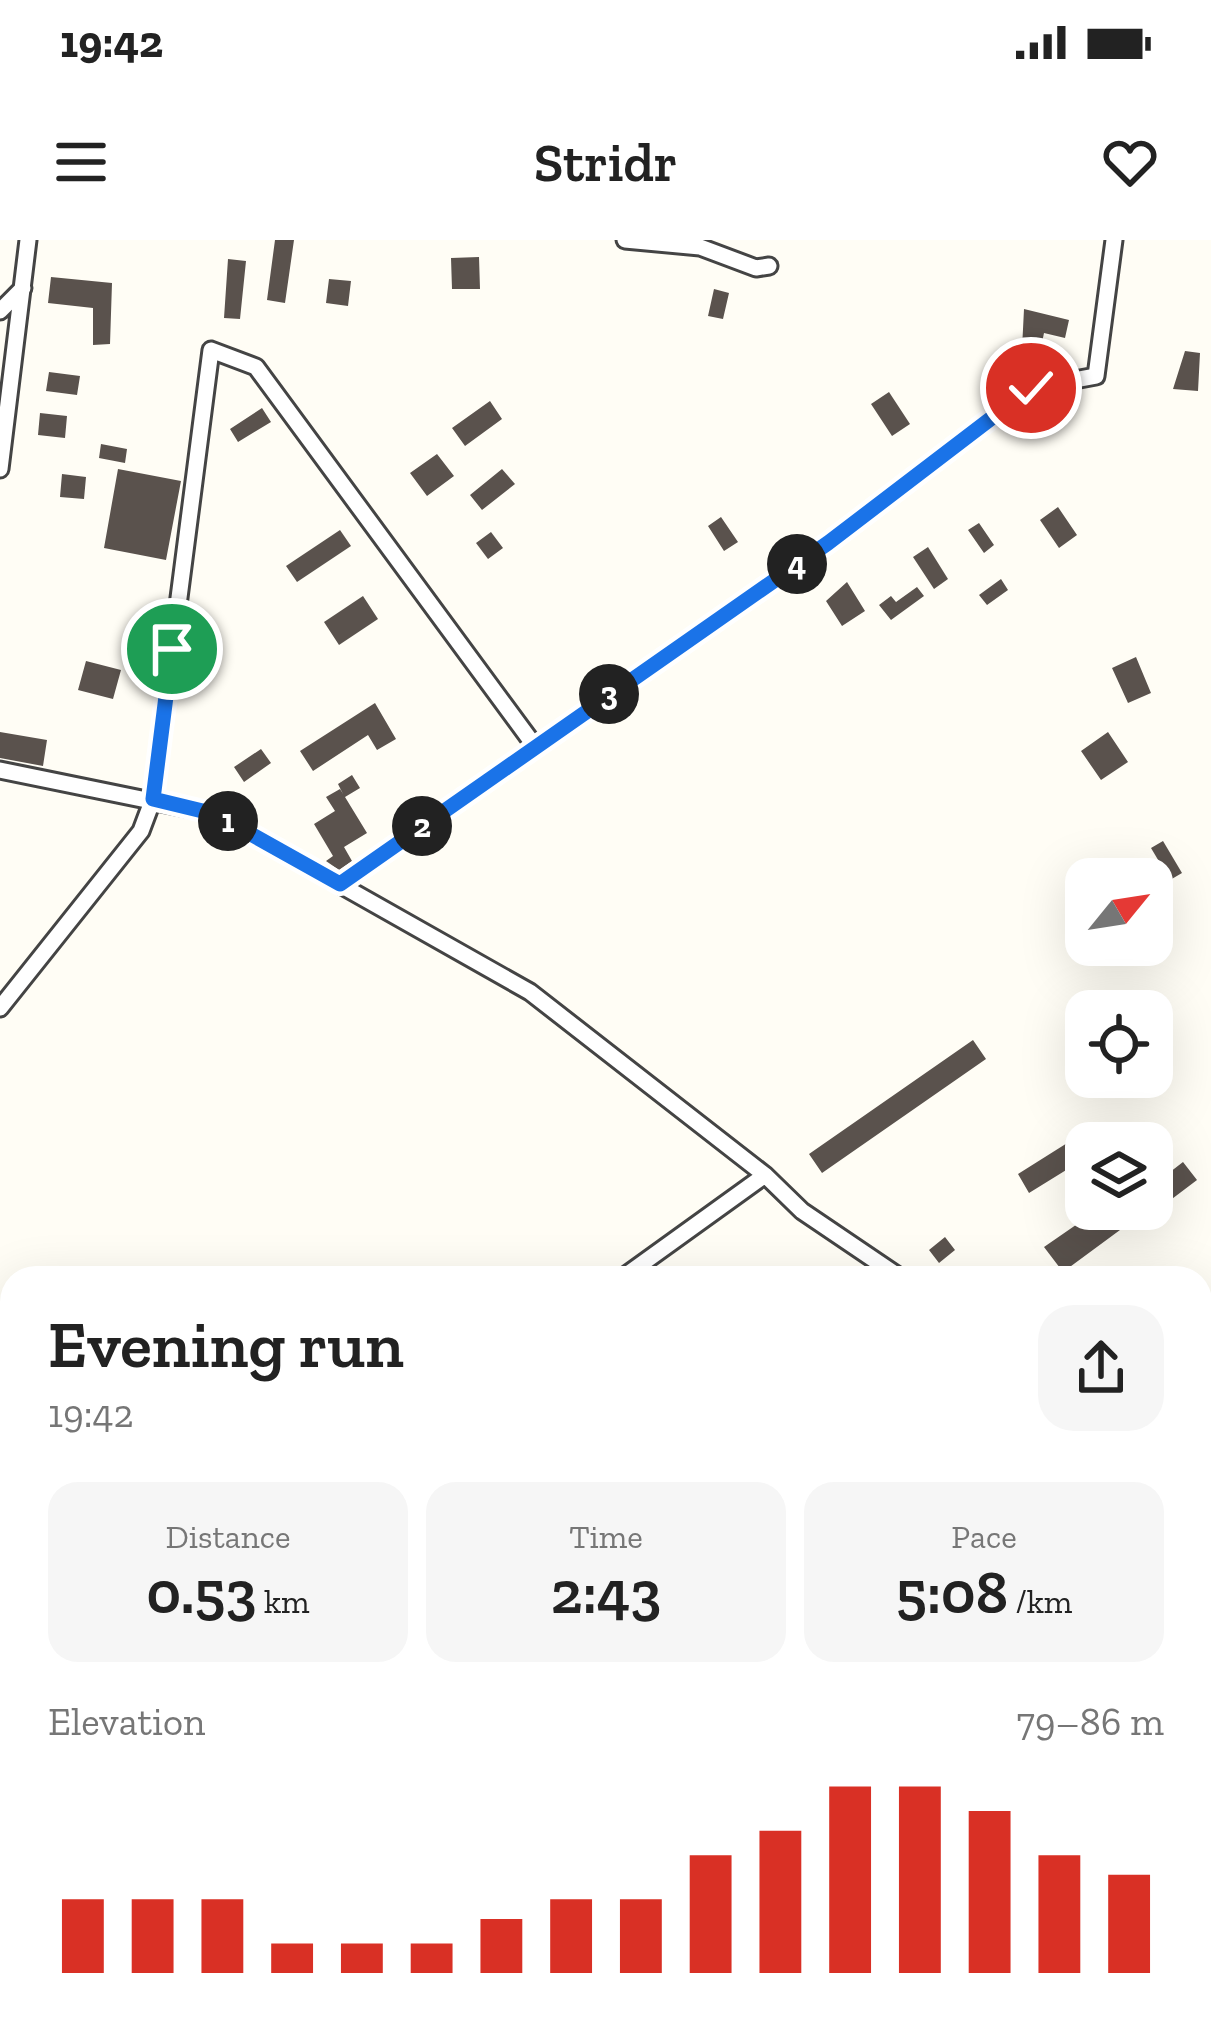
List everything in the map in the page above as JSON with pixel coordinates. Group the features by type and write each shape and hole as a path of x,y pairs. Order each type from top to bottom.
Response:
{"street":[{"path":"0,469 28,240"},
{"path":"625,240 700,248 756,268 770,266"},
{"path":"340,884 828,543 1031,388 1096,376 1114,240"},
{"path":"0,311 23,288"},
{"path":"0,1008 141,831 153,799 211,350 256,367 534,745"},
{"path":"0,770 215,814 340,884 530,992 765,1175 802,1211 884,1266"},
{"path":"639,1266 765,1175"}],"building":[{"path":"275,240 294,240 285,303 267,300"},
{"path":"479,257 480,289 452,289 451,258"},
{"path":"228,259 246,261 240,319 224,318"},
{"path":"51,277 112,283 110,344 93,345 93,308 48,303"},
{"path":"329,279 351,281 348,306 326,303"},
{"path":"714,289 729,293 723,319 708,316"},
{"path":"1024,309 1069,320 1065,338 1044,333 1040,352 1022,349"},
{"path":"1185,351 1200,353 1198,391 1173,389"},
{"path":"49,372 80,376 77,395 46,391"},
{"path":"889,392 910,424 892,436 871,404"},
{"path":"490,401 502,419 465,446 452,428"},
{"path":"262,408 271,422 238,442 230,429"},
{"path":"40,413 67,416 65,438 38,435"},
{"path":"101,444 127,449 125,463 99,458"},
{"path":"437,454 454,476 427,496 410,473"},
{"path":"118,469 181,481 166,560 104,548"},
{"path":"502,469 515,484 482,510 470,495"},
{"path":"62,474 86,477 84,499 60,497"},
{"path":"1058,507 1077,535 1059,548 1040,520"},
{"path":"721,517 738,542 724,551 708,526"},
{"path":"979,523 994,545 984,553 968,530"},
{"path":"340,530 351,546 297,582 286,566"},
{"path":"491,532 503,548 488,559 476,543"},
{"path":"928,547 948,579 934,589 913,557"},
{"path":"1001,579 1008,590 987,605 979,595"},
{"path":"847,582 865,611 842,626 826,601"},
{"path":"917,587 924,596 891,620 879,605 891,596 896,602"},
{"path":"363,596 378,619 339,645 324,622"},
{"path":"1136,657 1151,693 1128,703 1112,668"},
{"path":"86,661 121,670 113,699 78,690"},
{"path":"375,703 396,739 377,750 368,735 313,771 300,751"},
{"path":"0,732 47,740 43,766 0,758"},
{"path":"1108,732 1128,762 1101,780 1081,751"},
{"path":"261,749 271,763 244,782 234,767"},
{"path":"352,775 360,788 345,797 367,833 344,847 352,861 339,870 326,861 333,856 314,824 335,811 326,797 340,789 343,794 338,784"},
{"path":"1163,841 1182,873 1173,878 1173,858 1157,858 1151,848"},
{"path":"973,1040 986,1059 822,1173 809,1154"},
{"path":"1065,1144 1065,1171 1029,1193 1018,1174"},
{"path":"1183,1162 1197,1180 1173,1198 1173,1170"},
{"path":"1069,1230 1120,1230 1071,1266 1058,1266 1044,1247"},
{"path":"945,1237 955,1250 939,1263 929,1250"}],"route":[{"path":"172,649 153,799 215,814 340,884 828,543 1031,388"}]}
